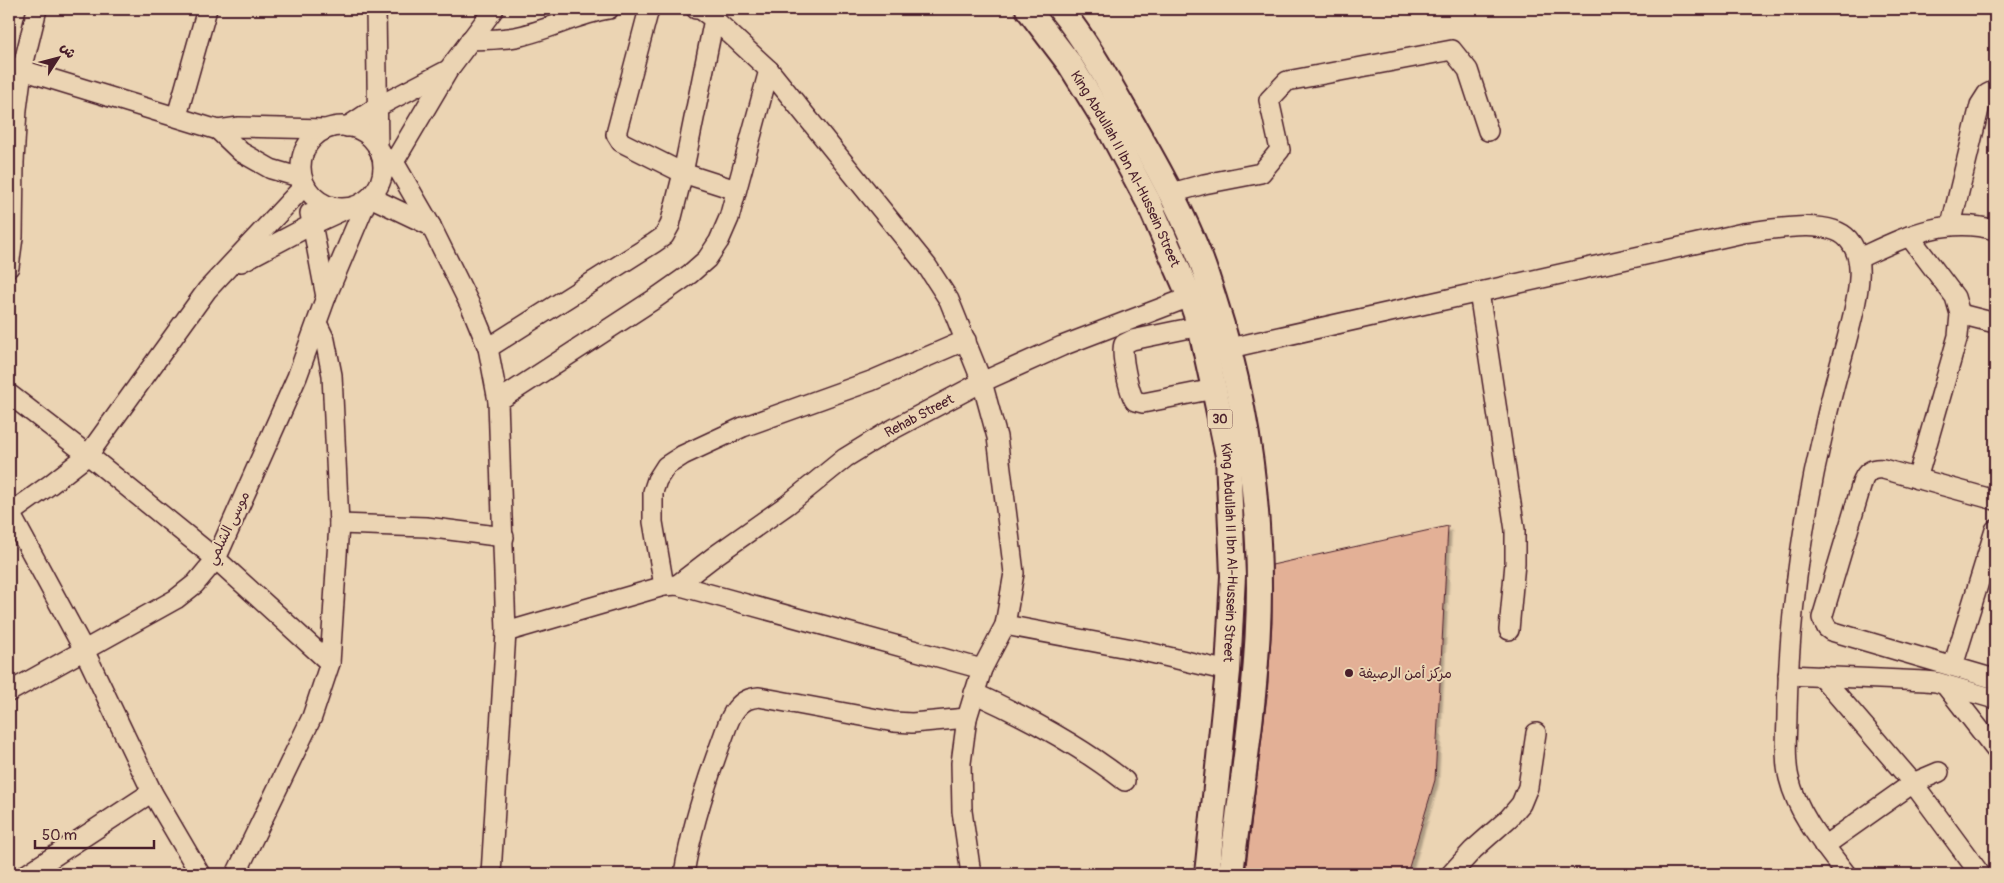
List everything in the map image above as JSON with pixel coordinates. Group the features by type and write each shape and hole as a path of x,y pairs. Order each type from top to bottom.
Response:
{"main road":[{"name":"King Abdullah II Ibn Al-Hussein Street","path":"1028,9 1069,63 1108,126 1148,201 1190,297 1200,326 1214,389 1228,465 1233,576 1228,671 1207,874"},
{"name":"King Abdullah II Ibn Al-Hussein Street","path":"1060,9 1094,60 1172,193 1200,257 1230,348 1249,451 1257,514 1259,588 1256,662 1231,874"},
{"path":"1218,770 1243,772"}],"street":[{"path":"9,267 13,237 15,68 37,9"},
{"path":"177,116 207,9"},
{"path":"229,268 311,225 369,198 379,185 384,160 377,107 376,9"},
{"path":"384,160 494,9"},
{"path":"470,40 504,39 522,36 560,22 610,9"},
{"path":"649,9 616,134 621,142 683,173 736,190"},
{"path":"696,9 705,12 768,70 927,266 948,300 982,382 998,437 1014,573 1005,625 982,669 967,718 961,763 962,811 971,874"},
{"path":"488,348 664,236 670,225 683,173 705,12"},
{"path":"1172,193 1204,184 1261,173 1280,150 1269,100 1287,81 1452,50 1468,70 1488,131"},
{"path":"15,68 218,130 239,128 326,129 347,127 365,134 431,226 472,309 488,348 498,401 506,632 491,874"},
{"path":"347,127 377,107 449,69"},
{"path":"498,401 654,300 707,259 719,241 729,218 768,70"},
{"path":"1951,225 1980,105 1987,94 1995,90"},
{"path":"326,129 314,137 305,149 301,163 311,225 326,297"},
{"path":"218,130 241,152 305,185 324,204 338,208 348,208"},
{"path":"200,874 152,792 84,650 10,514 88,455 177,329 207,290 305,185"},
{"path":"369,198 431,226"},
{"name":"موسى الشلمي","path":"9,692 176,599 195,584 216,559 276,428 326,297 369,198"},
{"path":"1859,258 1909,236 1951,225 1980,226 1995,230"},
{"path":"1230,348 1743,233 1818,227 1838,231 1848,238 1859,258 1860,279 1854,314 1823,430 1804,529 1788,675 1787,752 1789,777 1796,801 1806,821 1846,874"},
{"path":"1909,236 1955,297 1960,314 1958,336 1917,478"},
{"path":"1479,292 1515,530 1515,564 1509,630"},
{"name":"Rehab Street","path":"670,585 787,505 846,458 884,434 982,382 1062,346 1190,297"},
{"path":"1960,314 1995,323"},
{"path":"236,874 312,717 330,663 339,524 332,375 327,347 317,322"},
{"path":"1200,326 1132,340 1124,344 1122,352 1131,394 1135,401 1142,403 1214,389"},
{"path":"670,585 653,522 653,492 657,480 666,466 683,455 743,427 871,381 966,340"},
{"path":"9,394 88,455 216,559 330,663"},
{"path":"1995,500 1878,469 1865,475 1822,618 1831,631 1995,679"},
{"path":"339,524 426,527 504,537"},
{"path":"1953,666 1995,530"},
{"path":"506,632 670,585 982,669"},
{"path":"1005,625 1143,651 1228,671"},
{"path":"1788,675 1925,681 1995,699"},
{"path":"1821,676 1913,783 1980,874"},
{"path":"1945,685 1995,749"},
{"path":"974,693 1020,714 1096,758 1125,781"},
{"path":"684,874 696,822 714,761 730,718 748,698 759,697 894,722 912,723 967,718"},
{"path":"1451,874 1473,850 1509,818 1520,804 1528,787 1536,733"},
{"path":"1824,846 1913,783 1939,772"},
{"path":"27,874 152,792"}],"building":[{"name":"مركز أمن الرصيفة","path":"1448,526 1435,780 1407,874 1245,874 1267,696 1272,623 1272,565"}],"place":[{"name":"مركز أمن الرصيفة","path":"1349,673"}]}
